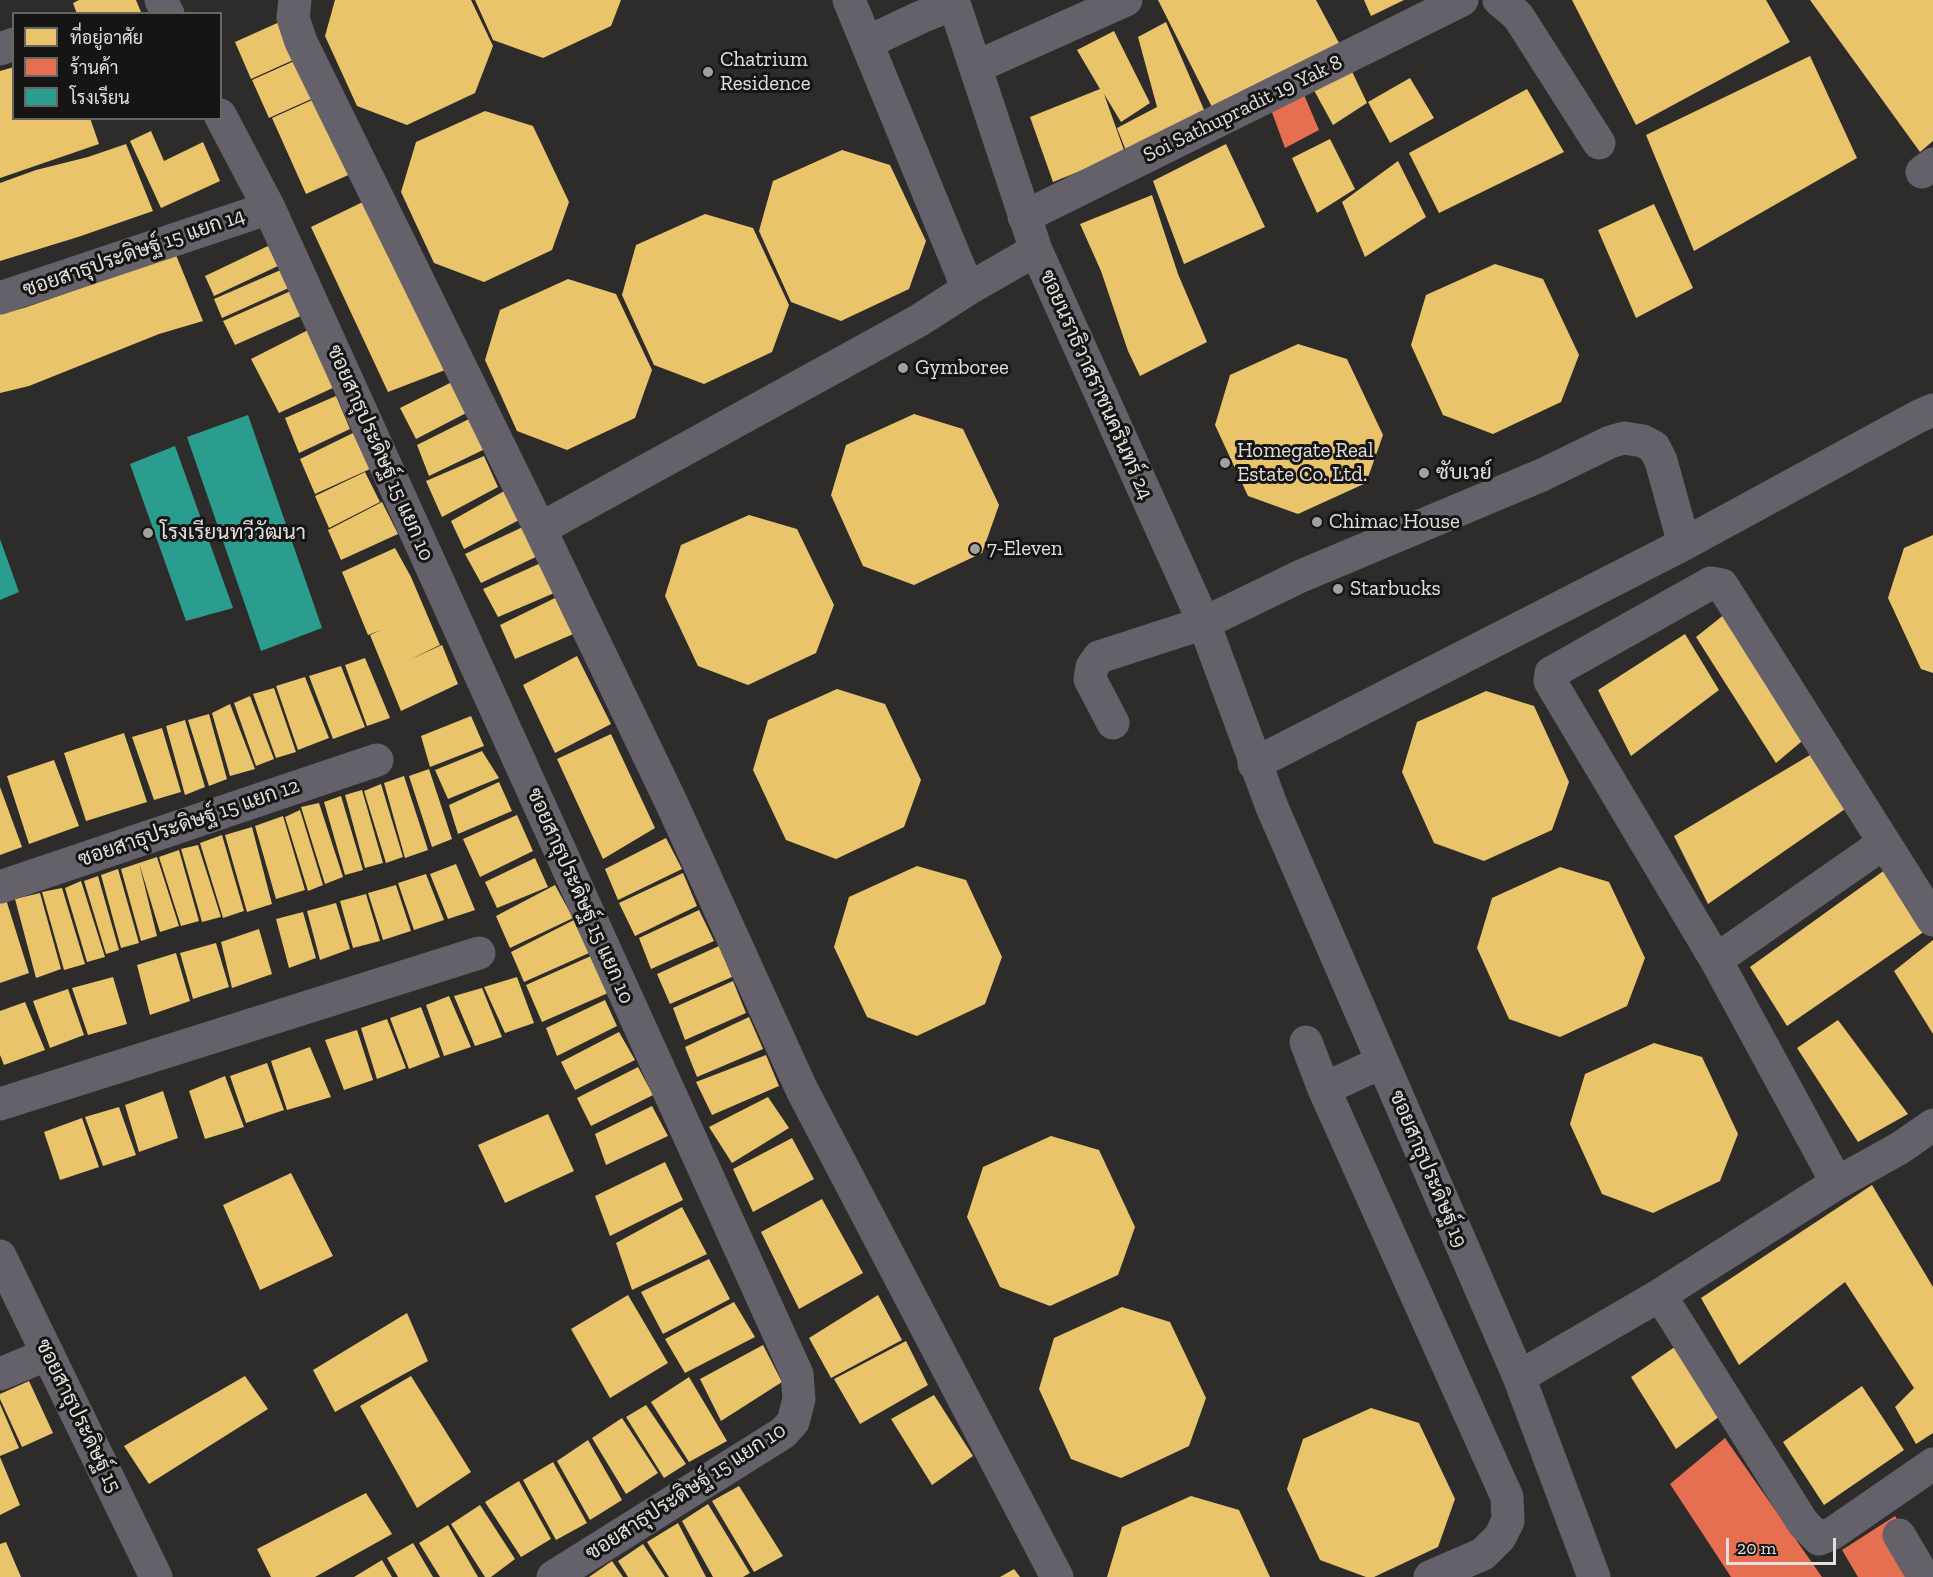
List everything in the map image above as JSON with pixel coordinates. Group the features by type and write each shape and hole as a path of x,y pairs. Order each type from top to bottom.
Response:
{"street":[{"path":"295,0 293,18 301,42 540,528 672,804 802,1090 1057,1577"},
{"path":"849,0 968,289"},
{"path":"976,67 1126,0"},
{"name":"Soi Sathupradit 19 Yak 8","path":"1024,217 1462,0"},
{"path":"1499,0 1518,16 1599,143"},
{"path":"868,42 917,9 954,2"},
{"name":"ซอยนราธิวาสราชนครินทร์ 24","path":"954,2 1036,250 1203,623 1254,764"},
{"name":"ซอยสาธุประดิษฐ์ 15 แยก 10","path":"222,119 269,208 797,1374 799,1399 793,1422 783,1433 553,1577"},
{"name":"ซอยสาธุประดิษฐ์ 15 แยก 14","path":"0,298 269,208"},
{"path":"540,528 918,321 1036,250"},
{"path":"1254,764 1684,544 1933,410"},
{"path":"1113,723 1090,679 1094,662 1099,657 1203,623 1301,576 1542,475 1610,442 1624,438 1642,441 1654,447 1661,461 1684,544"},
{"path":"1837,1183 1716,960 1550,681 1551,673 1712,583 1722,585 1933,920"},
{"name":"ซอยสาธุประดิษฐ์ 15 แยก 12","path":"0,886 377,760"},
{"name":"ซอยสาธุประดิษฐ์ 19","path":"1254,764 1519,1377 1594,1577"},
{"path":"1716,960 1884,843"},
{"path":"0,1104 479,953"},
{"path":"1306,1042 1324,1089 1508,1497 1508,1521 1500,1537 1483,1554 1430,1577"},
{"path":"1324,1089 1382,1062"},
{"path":"1519,1377 1660,1295 1837,1183 1900,1148 1933,1125"},
{"name":"ซอยสาธุประดิษฐ์ 15","path":"0,1256 156,1577"},
{"path":"1660,1295 1803,1523 1819,1539 1833,1533 1933,1464"},
{"path":"0,1374 48,1354"},
{"path":"1899,1536 1926,1570"}],"building: ที่อยู่อาศัย":[{"path":"79,0 136,0 141,12 76,12 73,3"},
{"path":"335,0 471,0 493,46 475,93 407,125 357,106 325,36"},
{"path":"475,0 621,0 611,26 543,58 493,40"},
{"path":"1158,0 1316,0 1339,43 1215,113"},
{"path":"1364,0 1404,0 1371,16"},
{"path":"1572,0 1766,0 1790,42 1636,125"},
{"path":"1810,0 1933,0 1933,141 1920,152"},
{"path":"284,20 300,57 251,79 235,42"},
{"path":"1166,22 1205,112 1128,156 1117,128 1157,107 1138,37"},
{"path":"1114,31 1150,103 1121,122 1104,94 1125,153 1053,182 1030,117 1100,89 1077,50"},
{"path":"1810,56 1857,158 1694,251 1646,135"},
{"path":"301,58 318,96 269,118 252,80"},
{"path":"1348,63 1367,103 1333,125 1310,83"},
{"path":"12,68 12,120 91,120 99,144 0,178 0,71"},
{"path":"1410,78 1434,118 1390,143 1368,102"},
{"path":"1527,89 1564,152 1439,213 1409,153"},
{"path":"321,96 355,172 306,194 272,118"},
{"path":"485,111 533,126 569,202 552,250 484,282 434,263 401,192 416,142"},
{"path":"151,131 164,161 203,142 220,181 161,208 130,141"},
{"path":"1330,139 1355,189 1317,213 1292,158"},
{"path":"126,144 153,211 0,261 0,183"},
{"path":"1226,144 1265,227 1184,264 1153,181"},
{"path":"842,150 890,165 926,241 909,289 841,321 791,302 759,231 773,181"},
{"path":"1398,161 1426,217 1365,257 1342,202"},
{"path":"1152,195 1178,274 1207,342 1140,376 1128,351 1101,271 1080,224"},
{"path":"369,199 453,367 388,392 311,227"},
{"path":"1654,204 1693,288 1636,318 1598,230"},
{"path":"705,214 753,228 789,305 772,352 704,384 654,365 622,295 636,245"},
{"path":"268,246 278,266 214,296 205,276"},
{"path":"176,255 203,321 159,334 29,386 0,393 0,314 24,308"},
{"path":"1495,264 1543,279 1579,355 1561,402 1493,434 1443,415 1411,345 1426,295"},
{"path":"283,269 291,287 222,318 214,299"},
{"path":"568,279 616,294 652,370 635,418 567,450 517,431 485,360 500,310"},
{"path":"293,290 305,314 235,345 223,321"},
{"path":"312,328 339,385 279,413 251,359"},
{"path":"1298,344 1347,359 1383,435 1366,483 1298,514 1248,496 1215,425 1230,375"},
{"path":"454,381 472,410 416,439 400,408"},
{"path":"336,396 350,429 299,453 285,418"},
{"path":"914,414 963,429 999,505 982,553 914,585 863,566 831,495 846,445"},
{"path":"471,418 485,449 429,476 417,445"},
{"path":"353,433 370,469 315,494 300,459"},
{"path":"484,456 498,487 442,517 426,481"},
{"path":"365,472 380,502 329,528 315,496"},
{"path":"506,490 521,519 464,549 451,521"},
{"path":"382,502 398,534 341,560 328,530"},
{"path":"749,515 797,529 834,605 816,653 748,685 698,666 665,596 681,545"},
{"path":"525,526 542,554 481,583 465,554"},
{"path":"1933,535 1933,673 1921,669 1888,598 1904,548"},
{"path":"395,548 411,577 440,645 409,660 442,645 458,684 401,711 370,635 381,630 368,635 342,572"},
{"path":"543,562 559,591 498,617 483,589"},
{"path":"561,595 578,632 515,659 500,625"},
{"path":"1735,606 1814,731 1776,763 1696,637"},
{"path":"1685,634 1719,690 1631,756 1598,690"},
{"path":"577,656 611,724 555,753 523,685"},
{"path":"365,658 390,718 367,726 345,665"},
{"path":"341,666 365,727 333,739 309,676"},
{"path":"305,677 329,738 298,750 276,686"},
{"path":"274,688 296,752 276,758 253,694"},
{"path":"837,689 885,704 921,780 904,827 836,859 786,840 753,770 768,720"},
{"path":"1486,691 1534,706 1569,782 1552,830 1484,861 1434,843 1402,772 1417,722"},
{"path":"250,696 274,759 256,766 234,703"},
{"path":"230,704 255,769 230,776 212,713"},
{"path":"209,714 227,779 209,786 188,720"},
{"path":"471,716 484,746 430,767 421,736"},
{"path":"185,720 205,787 185,795 166,726"},
{"path":"162,728 181,792 154,800 132,737"},
{"path":"124,733 147,802 86,821 64,753"},
{"path":"611,734 655,828 603,859 557,759"},
{"path":"482,751 499,778 448,799 435,770"},
{"path":"1810,755 1848,807 1708,904 1674,836"},
{"path":"54,760 79,826 29,844 7,776"},
{"path":"429,769 452,839 432,847 409,776"},
{"path":"404,776 428,850 405,858 384,783"},
{"path":"499,782 512,811 458,834 449,805"},
{"path":"381,784 403,857 386,863 364,791"},
{"path":"0,787 22,847 0,855"},
{"path":"362,790 383,863 365,868 345,795"},
{"path":"341,796 363,870 345,875 324,802"},
{"path":"319,803 343,877 325,884 301,807"},
{"path":"300,810 323,885 308,891 285,817"},
{"path":"517,815 533,851 480,877 463,839"},
{"path":"283,816 305,890 276,899 255,826"},
{"path":"252,827 272,904 247,912 225,835"},
{"path":"222,835 244,911 223,918 200,843"},
{"path":"666,838 682,869 618,900 605,869"},
{"path":"198,845 221,917 202,922 181,849"},
{"path":"179,850 199,921 181,926 159,857"},
{"path":"157,857 179,926 160,932 139,863"},
{"path":"535,858 548,887 497,908 485,882"},
{"path":"139,863 157,936 141,941 121,869"},
{"path":"456,864 475,910 448,919 430,874"},
{"path":"917,866 966,880 1002,957 985,1004 917,1036 867,1017 834,947 849,897"},
{"path":"1560,867 1609,882 1645,958 1627,1006 1560,1037 1509,1019 1477,948 1492,898"},
{"path":"1889,867 1925,931 1787,1026 1750,967"},
{"path":"118,869 139,943 121,948 101,875"},
{"path":"683,873 697,906 635,936 619,903"},
{"path":"426,874 444,920 414,930 398,883"},
{"path":"98,876 119,950 106,954 84,881"},
{"path":"81,881 105,957 87,962 65,888"},
{"path":"396,885 411,931 383,940 368,893"},
{"path":"555,885 573,918 510,948 496,916"},
{"path":"62,888 85,964 64,970 42,892"},
{"path":"40,893 61,969 36,978 15,899"},
{"path":"366,894 380,941 353,948 340,901"},
{"path":"5,896 29,973 0,983 0,898"},
{"path":"336,903 350,949 320,960 307,911"},
{"path":"699,910 714,941 651,969 639,938"},
{"path":"303,912 316,958 289,968 276,919"},
{"path":"574,920 589,953 524,982 511,952"},
{"path":"259,929 272,974 232,988 221,942"},
{"path":"1933,940 1933,1034 1894,971"},
{"path":"216,943 229,987 193,999 180,953"},
{"path":"719,946 732,977 670,1004 657,974"},
{"path":"176,953 190,1001 150,1015 137,965"},
{"path":"591,956 608,993 542,1022 526,985"},
{"path":"113,977 127,1024 88,1035 72,988"},
{"path":"517,977 534,1023 505,1033 484,987"},
{"path":"733,981 746,1013 685,1040 673,1008"},
{"path":"482,988 502,1037 475,1046 454,996"},
{"path":"68,989 84,1035 50,1048 33,1001"},
{"path":"449,996 471,1047 444,1056 426,1005"},
{"path":"605,1000 617,1026 557,1056 546,1028"},
{"path":"25,1002 45,1050 4,1065 0,1055 0,1011"},
{"path":"421,1007 440,1057 409,1069 390,1018"},
{"path":"749,1017 763,1049 697,1077 685,1047"},
{"path":"387,1019 406,1068 377,1079 361,1028"},
{"path":"1838,1020 1908,1114 1858,1142 1797,1048"},
{"path":"357,1030 373,1080 344,1090 325,1040"},
{"path":"619,1032 635,1060 575,1090 561,1062"},
{"path":"1654,1043 1702,1057 1738,1134 1720,1181 1653,1213 1602,1194 1570,1124 1585,1074"},
{"path":"310,1047 331,1097 287,1110 271,1061"},
{"path":"766,1055 779,1086 712,1115 696,1082"},
{"path":"267,1063 284,1110 246,1123 230,1076"},
{"path":"638,1067 653,1095 591,1126 577,1098"},
{"path":"225,1076 244,1127 205,1139 189,1091"},
{"path":"163,1091 178,1138 139,1152 125,1105"},
{"path":"768,1097 789,1128 732,1163 709,1127"},
{"path":"652,1106 668,1136 606,1165 595,1134"},
{"path":"119,1107 136,1155 103,1166 85,1117"},
{"path":"548,1114 574,1171 505,1203 478,1145"},
{"path":"82,1118 99,1167 60,1180 44,1132"},
{"path":"1051,1136 1099,1150 1135,1227 1118,1275 1050,1306 1000,1287 967,1217 983,1167"},
{"path":"792,1138 814,1179 753,1212 733,1169"},
{"path":"665,1162 683,1200 610,1236 595,1196"},
{"path":"291,1173 333,1256 260,1290 223,1205"},
{"path":"1872,1185 1933,1287 1933,1433 1916,1444 1895,1407 1914,1388 1845,1282 1739,1365 1701,1298"},
{"path":"822,1199 863,1273 799,1309 761,1232"},
{"path":"682,1207 707,1254 632,1290 616,1243"},
{"path":"709,1259 730,1299 663,1334 641,1292"},
{"path":"628,1295 668,1363 610,1398 571,1329"},
{"path":"878,1295 902,1340 831,1378 809,1338"},
{"path":"734,1302 755,1337 685,1373 665,1339"},
{"path":"1122,1307 1170,1322 1206,1398 1189,1446 1121,1478 1071,1459 1039,1389 1054,1338"},
{"path":"407,1313 428,1361 335,1412 313,1370"},
{"path":"1695,1333 1740,1401 1676,1449 1631,1377"},
{"path":"906,1341 928,1385 860,1424 834,1379"},
{"path":"763,1345 782,1382 721,1421 700,1379"},
{"path":"245,1376 268,1409 149,1484 124,1446"},
{"path":"411,1376 471,1472 417,1508 360,1406"},
{"path":"689,1377 727,1441 689,1462 651,1402"},
{"path":"29,1381 53,1433 22,1447 0,1399 0,1394"},
{"path":"1862,1386 1904,1450 1824,1505 1783,1442"},
{"path":"934,1395 973,1456 932,1485 891,1419"},
{"path":"0,1404 19,1448 0,1456"},
{"path":"646,1405 686,1464 664,1478 626,1417"},
{"path":"1371,1408 1419,1423 1455,1499 1438,1547 1374,1577 1366,1577 1320,1560 1287,1489 1303,1439"},
{"path":"622,1418 658,1473 626,1494 592,1438"},
{"path":"588,1440 622,1500 590,1520 557,1461"},
{"path":"0,1457 20,1505 0,1515"},
{"path":"553,1462 587,1523 556,1540 523,1480"},
{"path":"519,1481 551,1539 521,1557 485,1502"},
{"path":"739,1486 783,1556 754,1572 712,1501"},
{"path":"366,1493 392,1534 315,1577 271,1577 257,1549"},
{"path":"1191,1496 1239,1510 1270,1577 1107,1577 1122,1527"},
{"path":"708,1504 750,1573 743,1577 713,1577 682,1521"},
{"path":"480,1505 515,1559 491,1577 485,1577 451,1524"},
{"path":"678,1523 706,1577 669,1577 647,1542"},
{"path":"448,1525 478,1577 440,1577 419,1543"},
{"path":"6,1542 21,1577 0,1577 0,1544"},
{"path":"413,1543 433,1577 398,1577 387,1558"},
{"path":"643,1544 665,1577 628,1577 618,1561"},
{"path":"382,1560 392,1577 354,1577"},
{"path":"612,1561 623,1577 589,1577"},
{"path":"1014,1569 1020,1577 1000,1577"}],"building: ร้านค้า":[{"path":"1302,90 1319,130 1285,148 1269,104"},
{"path":"1725,1438 1822,1577 1731,1577 1670,1484"},
{"path":"1895,1516 1933,1577 1858,1577 1842,1550"}],"building: โรงเรียน":[{"path":"248,415 322,628 261,651 187,437"},
{"path":"175,446 233,608 186,621 130,464"},
{"path":"0,539 19,592 0,600"}],"place":[{"name":"Chatrium Residence","path":"708,72"},
{"name":"Gymboree","path":"903,368"},
{"name":"Homegate Real Estate Co. Ltd.","path":"1225,463"},
{"name":"ซับเวย์","path":"1424,473"},
{"name":"Chimac House","path":"1317,522"},
{"name":"โรงเรียนทวีวัฒนา","path":"148,533"},
{"name":"7-Eleven","path":"975,549"},
{"name":"Starbucks","path":"1338,589"}]}
